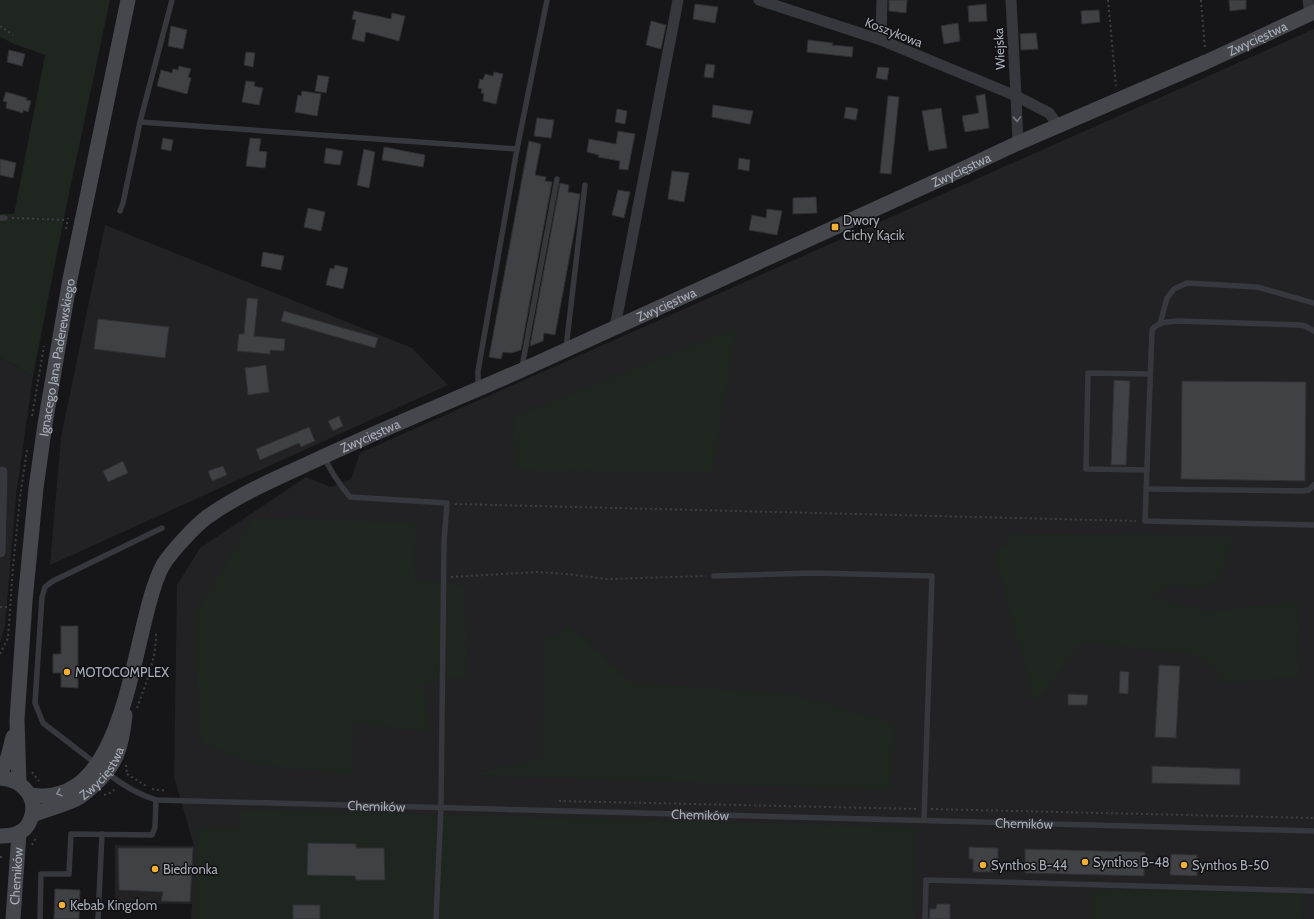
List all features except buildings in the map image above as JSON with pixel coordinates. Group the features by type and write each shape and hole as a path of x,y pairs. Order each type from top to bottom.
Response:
{"street":[{"name":"Ignacego Jana Paderewskiego","path":"19,783 17,720 36,488 45,424 76,252 128,0"},
{"path":"615,327 678,0"},
{"name":"Koszykowa","path":"759,0 782,4 881,40 1016,96 1049,113 1058,125"},
{"path":"881,40 882,0"},
{"name":"Wiejska","path":"1010,0 1016,96"},
{"name":"Zwycięstwa","path":"32,815 77,798 88,791 102,769 101,760 127,696 146,612 164,563 200,522 223,505 248,491 324,456 521,370 1018,143 1117,99 1206,62 1311,9"},
{"path":"1016,96 1018,143"},
{"path":"0,552 2,472"},
{"name":"Ignacego Jana Paderewskiego","path":"0,776 8,757 17,720"},
{"name":"Zwycięstwa","path":"30,795 50,796 69,789 102,769"},
{"path":"0,776 12,779 19,783 30,795 32,802 32,815 28,824 19,833 0,836"},
{"name":"Chemików","path":"13,919 19,833"}],"lane":[{"path":"120,211 140,122 172,0"},
{"path":"478,388 478,370 517,149 547,0"},
{"path":"140,122 517,149"},
{"path":"521,370 557,179"},
{"path":"566,349 585,186"},
{"path":"1160,324 1167,298 1174,289 1187,283 1257,287 1314,303"},
{"path":"1314,331 1300,324 1177,321 1155,326 1152,330 1145,521 1314,525"},
{"path":"1147,470 1086,469 1088,373 1150,374"},
{"path":"324,456 350,497 447,503 445,518 441,807 436,919"},
{"path":"1146,488 1302,491 1309,490 1314,485"},
{"name":"Chemików","path":"162,528 53,581 45,587 42,597 34,692 38,714 43,723 52,732 120,783 133,791 156,800 1314,831"},
{"path":"714,576 814,573 932,576 924,820"},
{"path":"40,919 41,874 69,874 71,834 152,835 155,827 156,800"},
{"path":"98,919 102,834"},
{"path":"925,919 926,880 1314,891"}],"path":[{"path":"1108,0 1117,99"},
{"path":"1201,0 1206,62"},
{"path":"0,26 13,35"},
{"path":"3,218 67,220"},
{"path":"447,503 1145,521"},
{"path":"444,578 537,572 607,579 714,576"},
{"path":"0,607 9,607 8,638 0,654"},
{"path":"137,708 156,649 156,631"},
{"path":"124,778 127,774 126,761"},
{"path":"31,771 40,782"},
{"path":"127,774 149,788 170,791"},
{"path":"552,801 1314,818"},
{"path":"30,848 39,833"}],"shaded area":[{"path":"0,0 110,0 67,203 33,376 0,357 0,214 14,214 45,55 14,44 0,37"},
{"path":"1314,29 1314,919 191,919 192,904 115,903 115,845 194,846 174,777 177,585 200,548 306,477 331,487 351,479 360,453"},
{"path":"105,225 412,348 448,385 50,565 61,437"},
{"path":"736,328 713,472 515,471 513,417"},
{"path":"0,357 33,376 16,496 5,625 0,643"},
{"path":"253,518 416,522 414,580 464,585 468,677 424,683 430,733 354,722 352,774 257,765 201,743 194,616"},
{"path":"1013,534 1234,536 1219,580 1198,590 1173,584 1150,597 1206,611 1300,602 1298,678 1223,682 1212,666 1190,654 1083,642 1035,703 994,556"},
{"path":"570,624 631,683 792,694 896,724 890,790 471,775 542,758 543,643"},
{"path":"240,809 917,827 915,919 195,919 198,827 238,828"},
{"path":"1092,890 1303,893 1302,919 1091,919"}],"place":[{"name":"Dwory Cichy Kącik","path":"835,227"},
{"name":"MOTOCOMPLEX","path":"67,672"},
{"name":"Synthos B-48","path":"1085,862"},
{"name":"Synthos B-44","path":"983,865"},
{"name":"Synthos B-50","path":"1184,865"},
{"name":"Biedronka","path":"155,869"},
{"name":"Kebab Kingdom","path":"62,905"}]}
